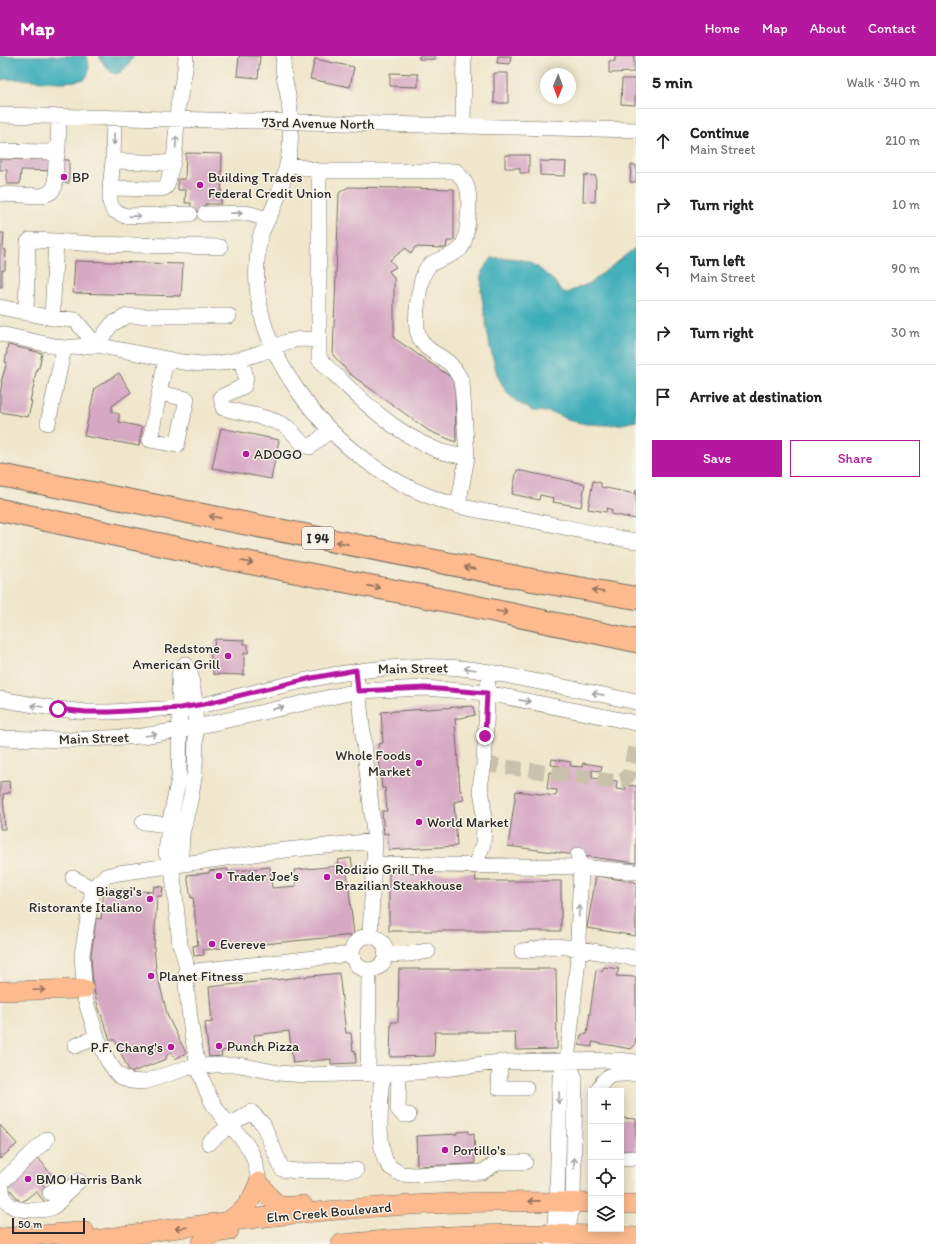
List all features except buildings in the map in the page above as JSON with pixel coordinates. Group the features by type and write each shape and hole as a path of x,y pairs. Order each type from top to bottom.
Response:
{"highway":[{"name":"I 94","path":"0,475 524,579 636,598"},
{"path":"0,510 209,555 458,603 636,641"},
{"path":"0,520 209,555"}],"main road":[{"path":"0,991 84,989"},
{"path":"259,1182 268,1196 284,1206 335,1204 352,1209"},
{"path":"227,1222 242,1212 249,1204 259,1182"},
{"name":"Elm Creek Boulevard","path":"68,1244 227,1222 352,1209 427,1204 574,1202"},
{"path":"624,1204 636,1204"},
{"path":"201,1244 206,1237 215,1233 311,1222 331,1217 352,1209"},
{"path":"0,1238 78,1232 118,1236"},
{"path":"341,1244 430,1237 560,1239 636,1237"}],"street":[{"path":"110,192 161,189 166,187 175,151 178,106 186,56"},
{"path":"284,56 282,63 288,96 290,148 275,204 261,235 257,269 257,286 263,321 273,348 290,379 308,406 329,430 357,455 385,474 416,490 458,506 636,541"},
{"path":"463,126 464,56"},
{"name":"73rd Avenue North","path":"0,115 636,130"},
{"path":"0,194 42,196 51,192 55,186 59,116"},
{"path":"114,118 113,161 110,192 110,202 113,210 125,216 246,213 268,219"},
{"path":"0,151 48,152 58,149"},
{"path":"113,161 173,163"},
{"path":"286,164 319,171 456,171 463,179 468,191 469,219 462,246 453,255 427,267 420,288 416,316 418,336 426,347 448,362 458,373 462,382 467,458 458,506"},
{"path":"319,171 319,359 372,409 415,439 438,451 467,458"},
{"path":"26,313 28,242 30,240 92,244 220,247"},
{"path":"52,318 56,242"},
{"path":"0,307 52,318 76,320 96,345"},
{"path":"96,345 112,324 127,316 229,316"},
{"path":"0,334 64,348 96,345 166,359 202,364 221,363 241,359 286,342 300,339 319,340"},
{"path":"48,423 64,348"},
{"path":"159,393 166,359"},
{"path":"241,359 246,378 244,386 221,397 223,408 273,421 287,427 303,445 310,447 329,430"},
{"path":"172,865 180,853 182,834 195,772 196,727 188,707 178,678 180,670 185,664 190,672 188,707 180,730 179,778 169,825 166,853 172,865 180,945 184,954 187,972 186,984 198,1066 211,1100 222,1118 248,1147 254,1161 259,1182"},
{"name":"Main Street","path":"0,700 86,712 188,707 312,678 356,670 402,667 445,667 490,672 636,702"},
{"path":"356,670 375,841 370,936"},
{"path":"475,866 483,844 483,814 480,787 484,764 487,693 490,672"},
{"name":"Main Street","path":"0,738 69,740 143,736 196,727 358,691 425,688 487,693 636,723"},
{"path":"143,822 169,825"},
{"path":"375,841 351,842 118,872 106,876 98,883 93,889 83,944 82,954 85,999 97,1037 108,1061 118,1075 130,1081 144,1082 187,1068 198,1066 240,1065 279,1073 305,1075 368,1073 389,1075 500,1062 636,1062"},
{"path":"374,864 475,866 582,859 636,872"},
{"path":"560,1239 574,1202 575,1078 567,1061 579,950 578,939 582,859"},
{"path":"73,878 93,889"},
{"path":"370,936 374,936 382,942 385,946 385,955 383,962 379,966 368,970 355,964 352,948 358,939 370,936"},
{"path":"522,951 536,950 548,946 636,958"},
{"path":"385,955 409,954 428,951"},
{"path":"187,972 352,954"},
{"path":"368,970 368,1073"},
{"path":"74,1046 97,1037"},
{"path":"500,1062 499,1088 526,1088"},
{"path":"599,1088 602,1080 611,1074 636,1074"},
{"path":"389,1075 398,1108 403,1115 409,1115"},
{"path":"389,1075 382,1085 380,1129 382,1149 385,1160 390,1168 401,1174 413,1175 482,1172 498,1162 525,1162"},
{"path":"608,1088 611,1084 636,1082"},
{"path":"209,1143 229,1126 251,1112 263,1124 282,1169 296,1171 356,1170"},
{"path":"28,1210 54,1190 74,1185 60,1201 51,1208 28,1210 20,1210 8,1204 3,1197 1,1190 2,1182 47,1139"},
{"path":"624,1159 636,1158"}],"water":[{"path":"0,56 86,56 89,71 85,79 75,81 54,82 21,79 0,80"},
{"path":"99,56 134,56 124,69 116,74 108,70"},
{"path":"636,247 636,421 607,425 586,424 567,420 559,415 548,412 533,411 517,402 506,392 497,374 490,347 481,291 482,271 492,258 510,258 527,261 538,267 555,281 559,289 566,293 590,283"}],"tunnel":[{"path":"484,764 617,782 624,780 629,775 636,743"}],"place":[{"name":"BP","path":"64,177"},
{"name":"Building Trades Federal Credit Union","path":"200,185"},
{"name":"ADOGO","path":"246,454"},
{"name":"Redstone American Grill","path":"228,656"},
{"name":"Whole Foods Market","path":"419,763"},
{"name":"World Market","path":"419,822"},
{"name":"Trader Joe's","path":"219,876"},
{"name":"Rodizio Grill The Brazilian Steakhouse","path":"327,877"},
{"name":"Biaggi's Ristorante Italiano","path":"150,899"},
{"name":"Evereve","path":"212,944"},
{"name":"Planet Fitness","path":"151,976"},
{"name":"Punch Pizza","path":"219,1046"},
{"name":"P.F. Chang's","path":"171,1047"},
{"name":"Portillo's","path":"445,1150"},
{"name":"BMO Harris Bank","path":"28,1179"}],"route":[{"path":"58,709 86,712 110,712 180,708 204,704 312,678 356,670 358,691 425,688 487,693 485,736"}]}
